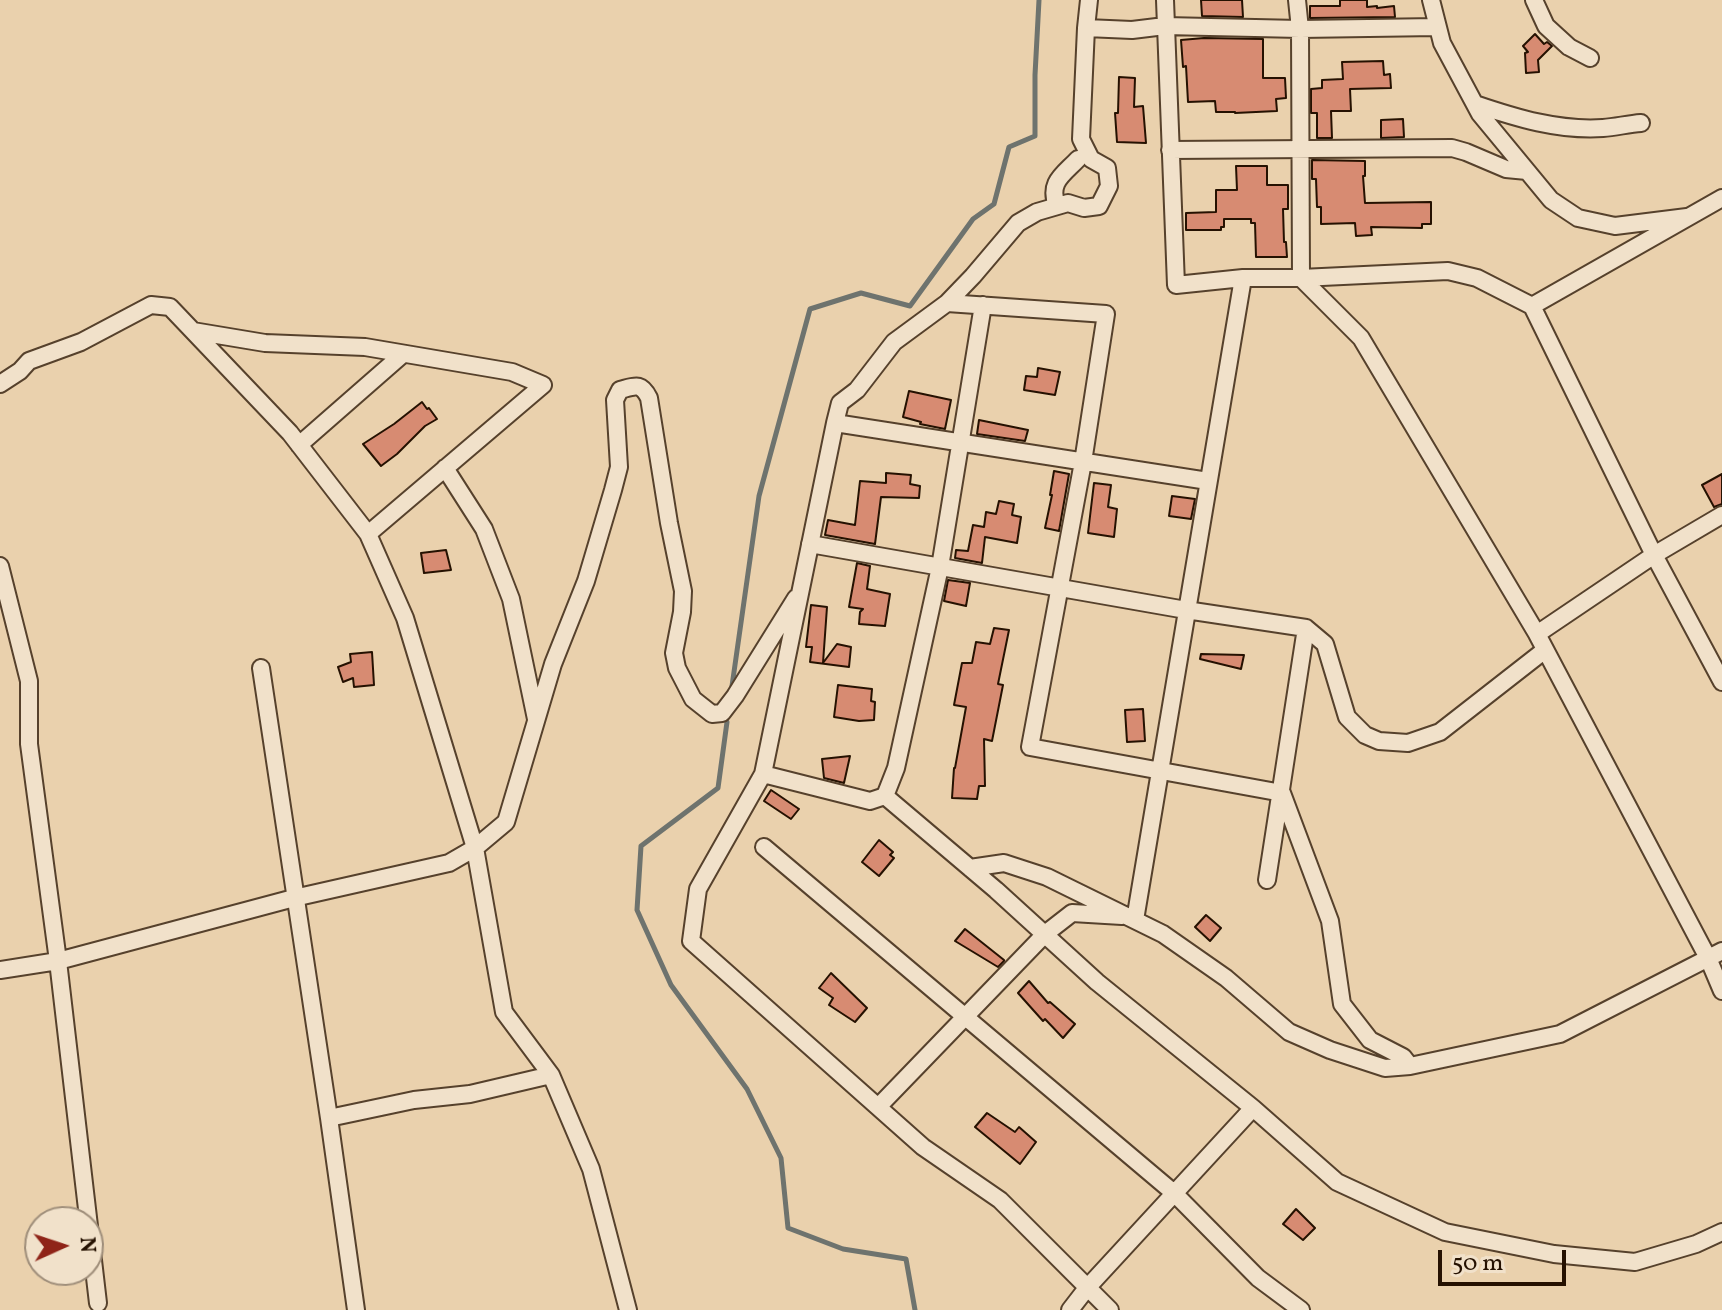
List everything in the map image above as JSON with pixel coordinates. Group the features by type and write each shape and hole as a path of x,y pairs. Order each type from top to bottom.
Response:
{"street":[{"path":"1089,0 1081,139 1091,159 1107,168 1109,186 1099,206 1084,208 1068,203 1037,212 1018,223 947,303 894,342 857,390 840,403 763,774 698,889 691,941 923,1147 1000,1200 1110,1310"},
{"path":"1165,0 1176,285 1243,278 1448,271 1477,278 1532,306 1654,555 1722,682"},
{"path":"1297,0 1300,29 1301,278 1361,338 1537,634 1715,954 1722,991"},
{"path":"1431,0 1442,43 1480,114 1551,200 1578,218 1615,226 1687,217"},
{"path":"1534,0 1546,26 1569,47 1590,58"},
{"path":"1086,28 1437,27"},
{"path":"1475,104 1518,119 1565,127 1602,128 1641,123"},
{"path":"1170,150 1452,148 1506,169 1527,171"},
{"path":"1057,206 1053,195 1056,181 1078,159"},
{"path":"1532,306 1722,198"},
{"path":"1132,918 1243,278"},
{"path":"947,303 1106,314 1083,462 1030,747 1282,793"},
{"path":"0,384 29,361 81,342 151,305 170,307 299,445 368,534 405,618 475,848 504,1012 551,1075 591,1169 628,1310"},
{"path":"885,796 896,768 940,567 983,305"},
{"path":"193,331 265,343 365,347 512,372 543,385 368,534"},
{"path":"299,445 403,354"},
{"path":"0,970 58,961 294,898 449,863 475,848 506,822 553,664 586,581 613,490 619,467 615,400 620,390 638,386 646,390 649,398 683,591 674,653 680,679 693,699 712,714 722,713 801,590"},
{"path":"835,423 1208,481"},
{"path":"445,468 484,529 511,599 536,720"},
{"path":"1537,634 1654,555 1722,515"},
{"path":"810,544 1306,628 1325,644 1347,717 1365,735 1379,741 1408,743 1440,732 1545,650"},
{"path":"0,566 29,681 29,744 98,1303"},
{"path":"1267,880 1306,628"},
{"path":"261,668 356,1310"},
{"path":"763,774 870,801 885,796"},
{"path":"1282,793 1330,921 1342,1004 1370,1040 1403,1057 1410,1066"},
{"path":"885,796 1097,982 1253,1108 1337,1182 1445,1232 1554,1254 1635,1262 1719,1237"},
{"path":"764,847 1174,1193 1258,1278 1301,1310"},
{"path":"970,868 1004,863 1047,877 1163,934 1226,978 1289,1032 1330,1050 1385,1068 1410,1066 1560,1034 1715,954"},
{"path":"878,1107 1045,934 1072,913 1132,918"},
{"path":"329,1118 414,1100 470,1094 551,1075"},
{"path":"1070,1310 1253,1108"}],"building":[{"path":"1201,0 1242,0 1243,17 1202,16"},
{"path":"1340,0 1367,0 1367,7 1394,6 1395,17 1310,18 1310,6 1340,6"},
{"path":"1535,34 1544,44 1547,42 1552,46 1538,60 1539,72 1526,73 1525,53 1528,52 1523,46"},
{"path":"1263,39 1263,78 1285,78 1286,98 1276,99 1277,111 1216,112 1215,101 1188,102 1181,40"},
{"path":"1383,61 1384,75 1390,74 1391,88 1350,89 1351,111 1331,111 1332,138 1317,138 1317,113 1311,113 1311,89 1322,88 1322,80 1343,79 1342,62"},
{"path":"1119,77 1135,78 1134,107 1143,106 1146,143 1117,142 1115,113 1118,113"},
{"path":"1403,119 1404,137 1381,138 1381,120"},
{"path":"1312,160 1365,161 1365,203 1431,202 1431,224 1422,224 1422,228 1371,227 1372,235 1356,236 1355,223 1321,224 1316,179 1312,179"},
{"path":"1236,166 1267,166 1267,185 1288,185 1288,209 1283,209 1287,257 1256,257 1255,223 1251,223 1251,219 1224,219 1221,230 1186,230 1186,213 1216,212 1216,190 1237,190"},
{"path":"1038,368 1060,372 1055,395 1024,390 1026,376 1037,377"},
{"path":"909,391 951,400 945,429 903,417"},
{"path":"422,402 437,419 381,466 363,444"},
{"path":"979,420 1028,430 1025,441 977,434"},
{"path":"1054,471 1069,474 1059,531 1045,528"},
{"path":"886,473 911,475 910,484 920,486 919,498 881,497 875,544 825,535 828,520 855,525 860,481 886,483"},
{"path":"1722,474 1722,504 1714,507 1702,485"},
{"path":"1094,483 1111,485 1108,507 1117,509 1114,537 1088,533"},
{"path":"1172,496 1195,499 1191,519 1169,516"},
{"path":"999,501 1014,504 1012,515 1021,517 1017,543 985,537 982,563 955,558 956,550 968,551 973,525 984,527 986,512 996,514"},
{"path":"446,550 451,570 424,573 421,553"},
{"path":"857,563 870,566 867,589 890,594 885,626 859,624 863,609 849,607"},
{"path":"948,580 970,583 966,606 944,601"},
{"path":"811,605 827,607 823,663 837,644 851,647 849,667 810,662 812,647 806,647"},
{"path":"994,628 1009,630 998,684 1003,685 992,741 984,739 985,786 979,786 977,799 952,798 954,768 966,707 954,705 962,663 972,663 976,642 990,644"},
{"path":"372,652 374,685 354,687 353,678 343,682 338,667 351,662 350,654"},
{"path":"1201,654 1244,655 1241,669 1200,659"},
{"path":"838,685 872,689 874,720 834,717"},
{"path":"1143,709 1145,741 1127,742 1125,710"},
{"path":"850,756 844,783 824,778 822,759"},
{"path":"771,790 799,809 791,819 764,801"},
{"path":"879,840 893,852 890,855 894,858 879,876 862,862"},
{"path":"1206,915 1221,928 1210,941 1195,927"},
{"path":"965,929 1004,961 998,967 955,941"},
{"path":"831,973 867,1008 855,1022 829,1005 833,998 819,988"},
{"path":"1029,981 1048,1003 1075,1024 1063,1038 1018,993"},
{"path":"987,1113 1015,1132 1019,1127 1036,1142 1020,1164 975,1127"},
{"path":"1296,1209 1315,1228 1303,1240 1283,1224"}],"waterway":[{"path":"732,686 759,496 810,309 861,293 910,306 973,219 994,204 1009,147 1035,136 1039,0"},
{"path":"727,722 718,788 641,846 637,910 671,985 747,1089 781,1158 788,1228 843,1249 906,1259 915,1310"}]}
